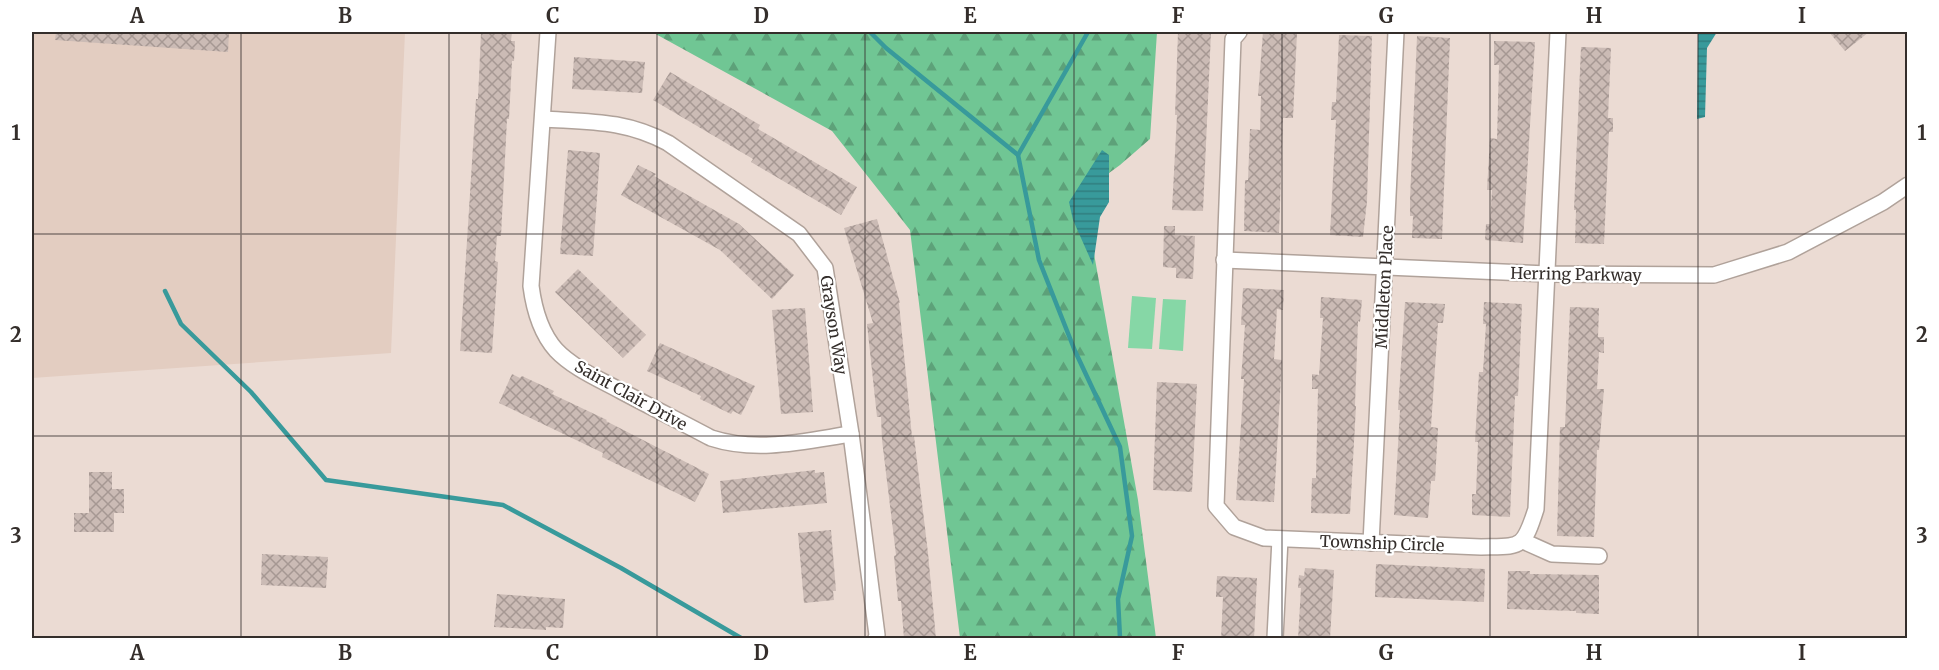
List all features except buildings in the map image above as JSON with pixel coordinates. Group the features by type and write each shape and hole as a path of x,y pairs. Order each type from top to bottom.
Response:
{"street":[{"name":"Saint Clair Drive","path":"548,32 531,286 538,319 555,349 568,361 598,379 711,438 726,443 761,446 851,434"},
{"name":"Township Circle","path":"1239,32 1233,39 1216,506 1234,527 1264,538 1481,547 1515,546 1522,541"},
{"name":"Middleton Place","path":"1371,543 1396,32"},
{"path":"1558,32 1536,509 1530,529 1522,541 1552,554 1599,556"},
{"name":"Grayson Way","path":"543,119 622,125 652,134 799,234 825,268 851,434 876,639"},
{"name":"Herring Parkway","path":"1224,260 1548,274 1714,276 1788,252 1883,202 1908,185"},
{"path":"1275,639 1280,539"}],"shaded area":[{"path":"32,32 405,32 391,353 32,378"}],"green space":[{"path":"652,32 1157,32 1150,139 1083,192 1138,500 1156,638 960,638 910,230 832,131"},
{"path":"1132,296 1156,298 1152,349 1128,348"},
{"path":"1163,299 1186,300 1183,351 1159,349"}],"water":[{"path":"1698,32 1717,32 1707,48 1705,117 1697,119"},
{"path":"1102,150 1109,155 1109,202 1100,217 1093,265 1073,220 1069,202"}],"waterway":[{"path":"870,32 886,48 1018,155 1039,260 1075,351 1120,447 1132,536 1118,599 1120,638"},
{"path":"1018,155 1088,32"},
{"path":"165,291 181,324 251,392 326,480 503,505 621,568 741,638"}]}
